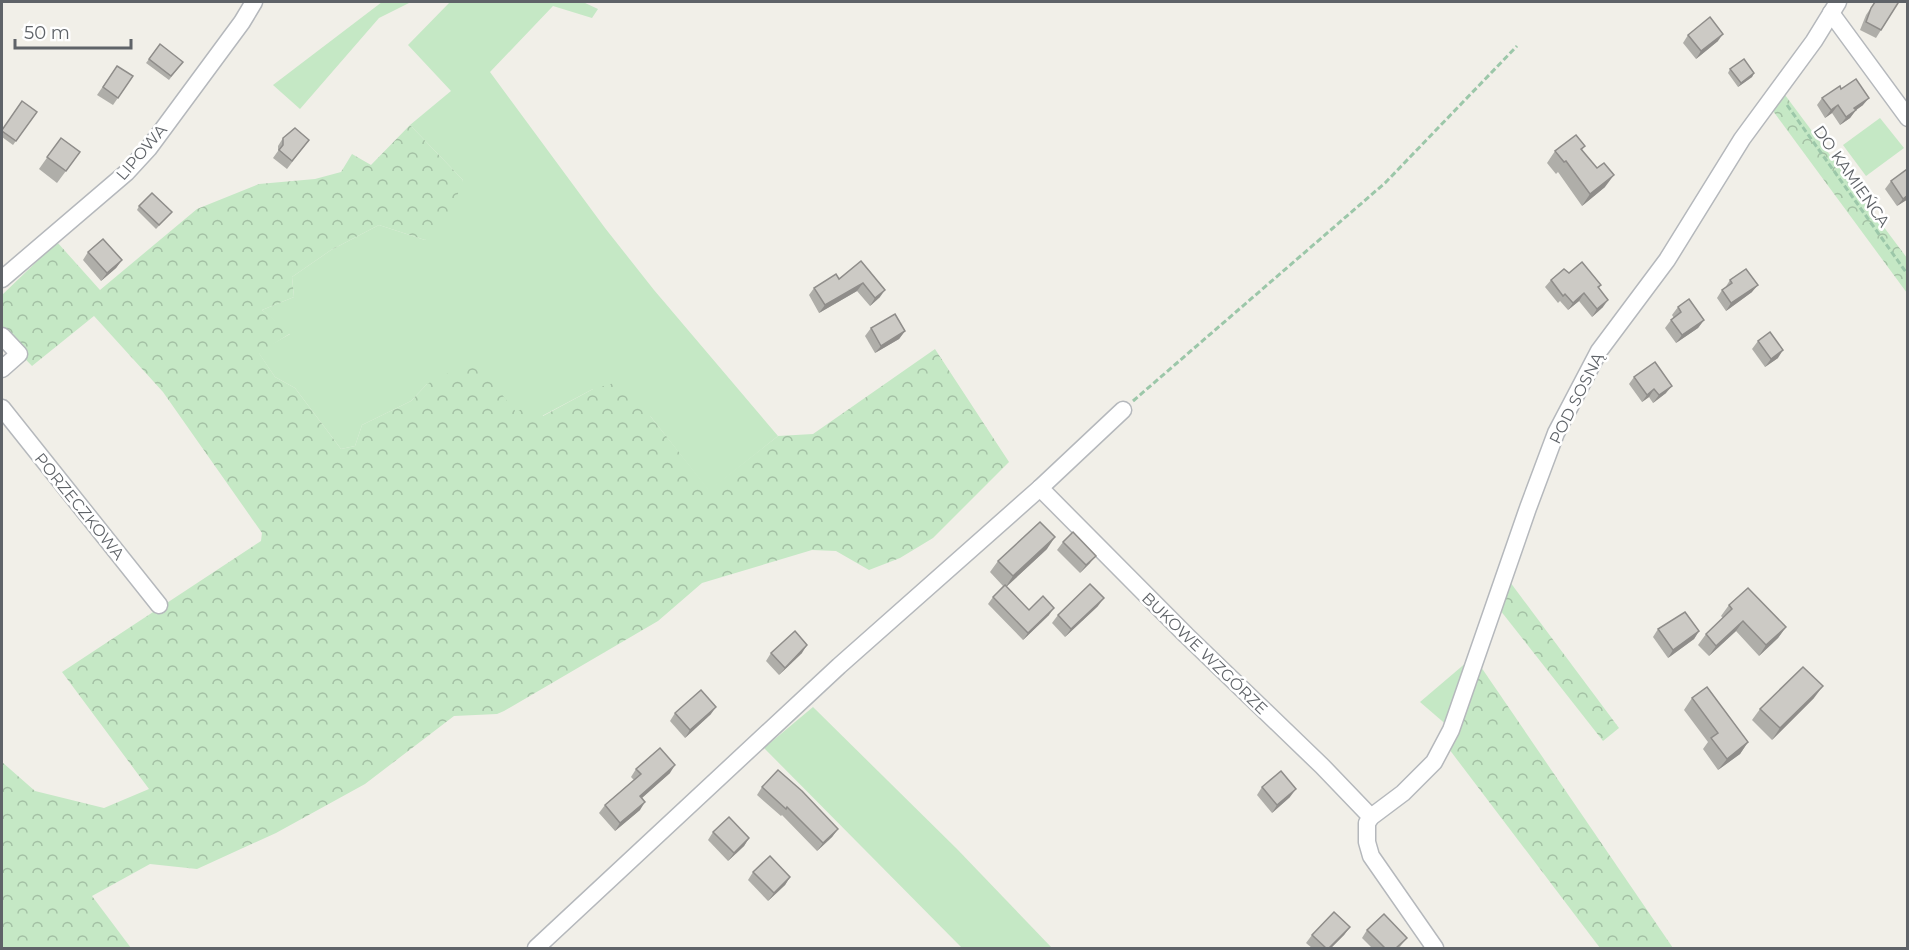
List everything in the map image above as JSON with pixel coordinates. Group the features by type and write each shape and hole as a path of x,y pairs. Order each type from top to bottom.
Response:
{"street":[{"name":"LIPOWA","path":"2,279 126,173 149,148 242,22 254,2"},
{"name":"POD SOSNĄ","path":"1371,817 1403,793 1434,762 1450,730 1528,508 1557,433 1599,351 1667,260 1742,139 1814,41 1834,7"},
{"path":"1834,7 1908,118"},
{"path":"2,336 19,354 2,369"},
{"name":"PORZECZKOWA","path":"2,408 159,605"},
{"path":"536,948 839,666 1040,488 1123,411"},
{"name":"BUKOWE WZGÓRZE","path":"1040,488 1371,817"},
{"path":"1371,817 1368,823 1367,843 1371,856 1435,948"}],"path":[{"path":"1123,411 1384,183 1517,46"},
{"name":"DO KAMIEŃCA","path":"1777,91 1908,275"}],"green space":[{"path":"382,2 411,2 379,18 300,109 273,85"},
{"path":"450,2 583,2 598,9 592,18 553,6 490,72 605,228 654,290 778,436 709,491 651,417 593,389 542,416 516,412 427,384 411,401 362,425 355,446 341,449 295,388 275,377 258,352 290,334 262,310 294,297 292,277 331,250 379,225 425,240 463,180 410,125 451,91 408,45"},
{"path":"1785,95 1907,258 1907,293 1773,111"},
{"path":"1880,118 1904,148 1866,176 1843,145"},
{"path":"410,125 463,180 448,221 425,240 379,225 331,250 292,277 294,297 262,310 291,333 259,353 275,377 295,388 341,449 355,446 362,425 411,401 427,384 474,360 516,412 536,402 543,416 593,389 614,383 651,417 709,490 778,436 813,434 935,349 1009,462 933,538 900,558 869,570 836,551 812,550 702,583 658,621 504,711 497,714 454,716 365,784 276,833 197,869 150,864 92,896 131,948 2,948 2,762 35,791 104,808 149,789 62,672 261,541 262,533 163,392 94,316 32,366 2,335 2,295 57,242 100,290 197,209 259,184 315,179 341,172 352,154 371,165"},
{"path":"1510,582 1619,728 1603,741 1500,610"},
{"path":"1474,656 1449,727 1420,702"},
{"path":"1481,667 1673,948 1600,948 1449,749"},
{"path":"813,707 957,849 1052,948 962,948 764,748"}],"building":[{"path":"1875,2 1898,3 1881,30 1866,22"},
{"path":"1710,17 1723,34 1701,51 1688,35"},
{"path":"160,44 183,62 171,76 149,59"},
{"path":"1744,59 1754,73 1741,83 1730,69"},
{"path":"117,66 133,76 118,98 103,87"},
{"path":"1856,79 1869,98 1854,108 1856,110 1846,117 1838,105 1831,110 1822,98"},
{"path":"22,101 37,112 16,141 2,130"},
{"path":"295,128 309,140 292,161 279,150 283,145 283,138"},
{"path":"1576,135 1585,146 1581,149 1597,168 1604,163 1614,175 1590,194 1566,161 1564,162 1555,151"},
{"path":"61,138 80,152 66,171 47,157"},
{"path":"1908,169 1908,195 1903,199 1891,181"},
{"path":"152,193 172,212 159,225 139,206"},
{"path":"103,239 122,260 107,273 88,252"},
{"path":"861,261 885,290 875,298 863,283 825,305 814,288 836,274 839,279"},
{"path":"1582,262 1601,285 1598,287 1608,300 1597,309 1584,293 1573,303 1565,294 1563,296 1551,280 1564,269 1569,273"},
{"path":"1746,269 1758,285 1731,303 1722,290 1732,283 1730,280"},
{"path":"1689,299 1704,320 1682,335 1671,320 1681,312 1678,307"},
{"path":"895,314 905,331 881,346 871,328"},
{"path":"1770,332 1783,350 1771,359 1758,341"},
{"path":"1655,362 1672,386 1659,395 1654,389 1647,395 1634,377"},
{"path":"1040,522 1055,537 1013,576 998,561"},
{"path":"1073,532 1096,556 1086,565 1063,542"},
{"path":"1090,584 1104,598 1071,629 1058,615"},
{"path":"1005,585 1029,610 1043,596 1054,608 1028,633 993,597"},
{"path":"1748,588 1786,627 1766,645 1743,621 1716,646 1706,634 1732,609 1729,605"},
{"path":"1685,612 1699,631 1673,650 1658,629"},
{"path":"795,631 807,645 785,668 771,653"},
{"path":"1803,667 1823,686 1780,728 1760,709"},
{"path":"1707,687 1748,742 1727,759 1711,738 1718,733 1692,698"},
{"path":"701,690 716,707 690,730 675,713"},
{"path":"660,748 675,765 640,796 645,802 620,823 605,805 641,774 636,769"},
{"path":"778,770 802,791 838,829 823,843 787,807 786,809 762,787"},
{"path":"1281,771 1296,789 1277,805 1262,787"},
{"path":"729,817 749,838 734,853 713,832"},
{"path":"770,856 790,877 774,893 753,872"},
{"path":"1334,912 1350,927 1329,948 1326,948 1312,935"},
{"path":"1384,914 1407,938 1396,948 1385,948 1367,930"}]}
